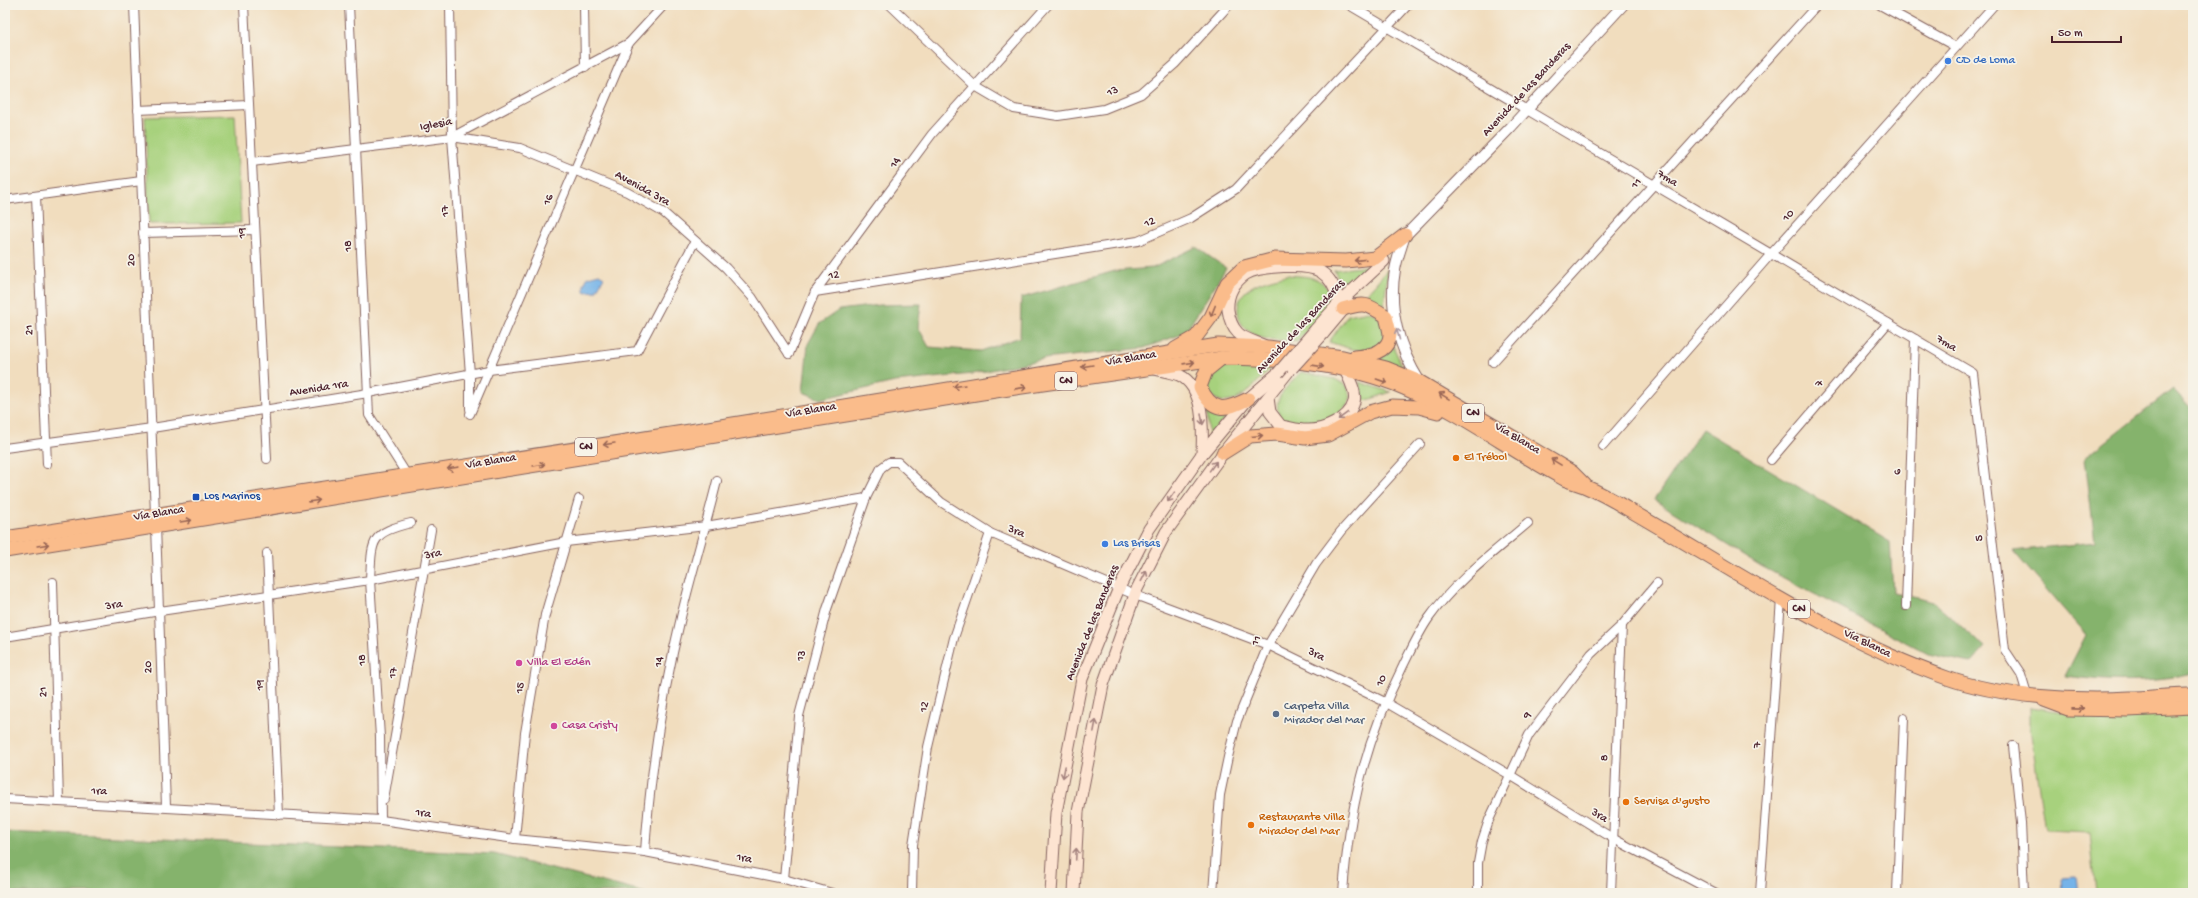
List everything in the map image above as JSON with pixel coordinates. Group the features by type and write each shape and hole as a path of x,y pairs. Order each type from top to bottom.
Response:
{"highway":[{"path":"1167,353 1196,337 1210,317 1227,282 1244,267 1275,259 1346,261 1375,258 1406,235"},
{"path":"1342,306 1359,304 1372,307 1386,316 1390,336 1381,351 1370,356 1350,358"},
{"name":"Vía Blanca","path":"5,551 156,520 407,475 690,431 1218,345 1268,347 1350,358 1386,368 1420,382 1572,472 1586,487"},
{"path":"1222,358 1206,371 1200,387 1206,399 1215,407 1229,408 1248,399"},
{"name":"Vía Blanca","path":"5,538 156,520 1150,368 1222,358 1262,358 1345,370 1403,388 1460,418 1566,480 1586,487 1781,599 1835,628 1913,666 1951,680 2027,694 2109,699 2180,694 2193,695"},
{"path":"1222,453 1250,436 1277,434 1305,438 1328,434 1370,412 1392,406 1419,407 1460,418"},
{"name":"Vía Blanca","path":"2180,694 2193,688"},
{"path":"2027,694 2068,709 2128,710 2193,707"}],"main road":[{"name":"Avenida de las Banderas","path":"1074,893 1078,812 1103,685 1135,595 1166,532 1222,453 1268,398 1283,373 1384,261"},
{"path":"1268,347 1238,333 1229,318 1227,300 1234,285 1247,273 1277,267 1299,266 1320,271 1331,280 1342,306"},
{"path":"1150,368 1179,375 1191,388 1200,403 1204,424 1202,454"},
{"path":"1268,398 1270,412 1281,426 1306,430 1330,425 1348,414 1355,402 1353,388 1345,370"},
{"name":"Avenida de las Banderas","path":"1051,893 1056,813 1082,679 1119,588 1149,529 1202,454 1248,399 1283,373"}],"street":[{"name":"20","path":"134,5 160,611 166,806"},
{"name":"19","path":"244,5 267,459"},
{"name":"18","path":"349,5 369,415 407,475"},
{"name":"17","path":"450,5 452,137 470,374 470,414"},
{"path":"584,5 585,67"},
{"name":"16","path":"470,414 629,43 664,5"},
{"name":"13","path":"890,5 975,86 1014,109 1058,116 1104,109 1141,94 1175,64 1229,5"},
{"name":"7ma","path":"1349,5 1973,373"},
{"name":"12","path":"815,292 1138,241 1191,218 1236,189 1408,5"},
{"name":"Avenida de las Banderas","path":"1384,261 1406,235 1527,110 1623,5"},
{"name":"11","path":"1493,362 1817,5"},
{"path":"1880,5 1956,48"},
{"name":"10","path":"1604,446 1771,254 1994,5"},
{"name":"14","path":"789,354 815,292 932,134 1046,6"},
{"name":"Iglesia","path":"252,162 452,137 629,43"},
{"path":"138,110 249,105"},
{"name":"Avenida 3ra","path":"452,137 520,148 575,169 627,192 664,213 726,268 752,297 789,354"},
{"path":"5,200 141,181"},
{"name":"21","path":"36,196 47,464"},
{"path":"143,233 255,230"},
{"path":"1406,235 1395,269 1392,290 1397,332 1406,360 1420,382"},
{"name":"Avenida 1ra","path":"5,448 152,428 264,410 368,393 489,370 637,351 696,240"},
{"name":"7","path":"1771,460 1888,323"},
{"name":"6","path":"1906,606 1915,339"},
{"name":"5","path":"1973,373 2005,650 2021,674 2027,694"},
{"name":"11","path":"1213,893 1220,795 1228,757 1237,721 1268,645 1316,564 1341,531 1420,444"},
{"name":"13","path":"784,879 799,716 827,609 866,498 881,468 889,462 898,462"},
{"name":"3ra","path":"898,462 941,502 990,533 1135,595 1268,645 1385,702 1510,775 1614,839 1716,893"},
{"name":"14","path":"645,852 649,790 659,727 682,613 717,481"},
{"name":"3ra","path":"5,637 160,611 370,580 566,542 706,526 866,498"},
{"name":"15","path":"516,839 525,733 545,615 579,499"},
{"name":"18","path":"381,820 380,737 370,580 374,545 380,534 387,529 411,523"},
{"name":"10","path":"1343,893 1346,853 1352,808 1362,765 1385,702 1429,617 1467,577 1528,523"},
{"name":"17","path":"381,820 431,530"},
{"name":"12","path":"912,893 913,844 928,747 954,638 990,533"},
{"name":"19","path":"267,554 279,815"},
{"name":"21","path":"53,582 59,802"},
{"name":"9","path":"1478,893 1478,863 1482,841 1489,820 1529,735 1558,695 1591,654 1622,625 1657,583"},
{"name":"7","path":"1760,893 1781,599"},
{"name":"8","path":"1612,893 1622,625"},
{"path":"1897,893 1904,718"},
{"path":"2014,746 2024,893"},
{"name":"1ra","path":"5,799 166,806 279,815 381,820 516,839 645,852 784,879 832,893"}],"green space":[{"path":"235,115 241,223 149,224 145,117"},
{"path":"1196,247 1226,268 1185,333 1144,348 1044,359 972,374 895,382 820,399 803,392 808,344 819,324 839,310 879,305 921,304 918,327 929,347 981,351 1020,337 1021,298 1115,271 1153,268"},
{"path":"1369,266 1345,291 1334,270"},
{"path":"1388,269 1384,305 1362,299"},
{"path":"1287,275 1309,277 1320,281 1329,290 1333,298 1297,342 1259,337 1245,328 1241,322 1238,311 1239,302 1242,295 1255,285"},
{"path":"1369,311 1380,317 1385,336 1374,348 1367,350 1352,349 1329,342 1348,315"},
{"path":"1393,346 1403,368 1379,360"},
{"path":"1253,366 1271,368 1245,394 1230,401 1222,401 1214,398 1209,392 1208,385 1213,371 1222,367"},
{"path":"1301,372 1335,379 1347,386 1351,397 1338,414 1321,423 1311,424 1301,424 1280,419 1278,411 1279,399 1286,388"},
{"path":"1359,382 1391,392 1365,401"},
{"path":"2173,389 2193,410 2193,673 2161,679 2145,680 2113,680 2065,676 2086,635 2013,551 2095,542 2085,458"},
{"path":"1207,410 1218,415 1228,415 1209,436"},
{"path":"1702,429 1890,542 1893,592 1933,602 1985,647 1971,663 1928,654 1761,566 1654,500"},
{"path":"2030,707 2084,715 2193,714 2193,893 2096,893 2090,832 2045,830 2030,728"},
{"path":"5,832 494,854 646,893 5,893"}],"water":[{"path":"599,274 604,277 596,291 584,292 584,284 588,277"},
{"path":"2076,877 2078,893 2063,893 2062,878"}],"place":[{"name":"CD de Loma","path":"1948,61"},
{"name":"El Trébol","path":"1456,458"},
{"name":"Los Marinos","path":"196,497"},
{"name":"Las Brisas","path":"1105,544"},
{"name":"Villa El Edén","path":"519,663"},
{"name":"Carpeta Villa Mirador del Mar","path":"1276,714"},
{"name":"Casa Cristy","path":"554,726"},
{"name":"Servisa d'gusto","path":"1626,802"},
{"name":"Restaurante Villa Mirador del Mar","path":"1251,825"}]}
